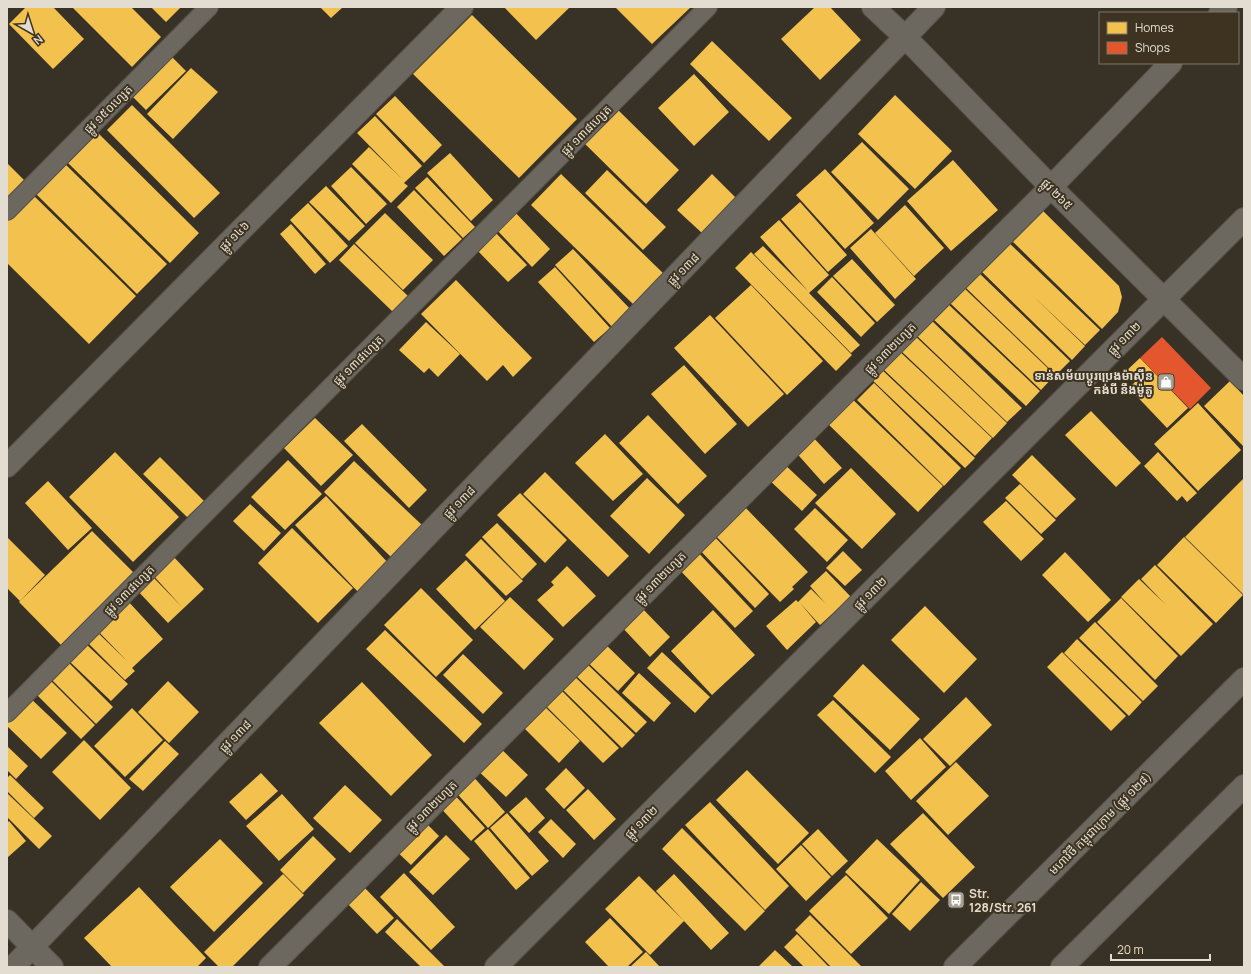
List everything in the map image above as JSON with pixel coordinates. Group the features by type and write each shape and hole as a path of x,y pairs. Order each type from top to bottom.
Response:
{"street":[{"name":"ផ្លូវ ១៤៦","path":"7,466 462,7"},
{"name":"ផ្លូវ ២៦៥","path":"873,7 905,37 1050,187 1244,379"},
{"name":"ផ្លូវ ១៣៨","path":"13,967 934,7"},
{"name":"ផ្លូវ ១៣២ហ្សេត","path":"270,967 1050,187 1170,64"},
{"name":"ផ្លូវ ១៣២","path":"496,967 1244,219"},
{"name":"មហាវិថី កម្ពុជាក្រោម (ផ្លូវ ១២៨)","path":"955,967 1244,679"},
{"path":"1062,967 1244,786"},
{"path":"7,922 52,967"}],"lane":[{"name":"ផ្លូវ ១៥០ហ្សេត","path":"7,211 209,7"},
{"name":"ផ្លូវ ១៣៨ហ្សេត","path":"7,713 708,7"}],"building: Homes":[{"path":"26,7 53,7 84,39 53,69 9,24"},
{"path":"72,7 131,7 161,37 132,67"},
{"path":"151,7 181,7 166,22"},
{"path":"320,7 343,7 331,18"},
{"path":"504,7 570,7 536,40"},
{"path":"615,7 691,7 652,44"},
{"path":"815,7 830,7 861,40 820,80 781,39"},
{"path":"472,15 577,119 519,178 413,74"},
{"path":"712,41 792,118 769,141 690,64"},
{"path":"171,56 186,71 146,110 131,95"},
{"path":"191,68 218,92 173,139 147,114"},
{"path":"694,74 729,112 694,146 658,108"},
{"path":"895,95 952,151 915,189 858,134"},
{"path":"395,96 442,145 424,163 376,114"},
{"path":"132,105 220,193 194,218 107,130"},
{"path":"615,107 679,170 646,204 582,141"},
{"path":"375,116 422,166 404,183 408,186 391,203 352,164 369,147 401,178 357,133"},
{"path":"98,133 199,233 170,263 68,163"},
{"path":"862,142 909,189 878,220 831,172"},
{"path":"450,153 493,200 471,221 427,173"},
{"path":"61,160 167,264 137,294 32,190"},
{"path":"953,160 998,210 951,251 907,201"},
{"path":"7,163 25,181 7,199"},
{"path":"351,167 387,204 366,224 331,186"},
{"path":"825,169 874,223 845,249 796,195"},
{"path":"607,170 666,227 643,250 585,193"},
{"path":"561,174 665,275 634,305 531,205"},
{"path":"712,174 737,199 703,234 677,210"},
{"path":"427,177 475,227 463,238 415,188"},
{"path":"326,186 365,226 349,241 309,202"},
{"path":"414,190 462,239 444,256 397,207"},
{"path":"31,193 136,296 89,344 7,263 7,218"},
{"path":"800,202 847,255 828,272 781,219"},
{"path":"308,203 348,246 330,263 290,220"},
{"path":"905,205 944,248 914,276 875,233"},
{"path":"1039,207 1119,286 1122,297 1118,312 1102,329 1009,238"},
{"path":"512,209 550,249 532,267 494,227"},
{"path":"385,213 433,260 403,290 355,243"},
{"path":"779,220 829,275 809,293 860,345 851,353 754,254 763,246 808,291 760,237"},
{"path":"291,224 326,264 315,274 280,234"},
{"path":"871,229 916,279 895,299 850,248"},
{"path":"493,230 527,265 508,282 475,248"},
{"path":"1006,240 1100,330 1085,345 1032,295 1085,346 1072,360 979,269"},
{"path":"354,244 408,296 393,312 339,260"},
{"path":"573,249 632,311 614,329 555,265"},
{"path":"751,252 852,355 836,371 735,268"},
{"path":"852,259 895,305 877,322 833,276"},
{"path":"555,267 610,328 594,342 538,282"},
{"path":"978,272 1070,361 1056,375 964,286"},
{"path":"832,277 875,323 861,337 817,292"},
{"path":"456,280 532,358 513,377 503,365 487,381 421,314"},
{"path":"751,285 823,361 787,395 715,318"},
{"path":"963,287 1055,375 1041,390 949,302"},
{"path":"947,303 1040,391 1026,406 932,318"},
{"path":"710,315 784,394 748,427 674,348"},
{"path":"929,318 1022,408 1007,422 914,333"},
{"path":"426,322 460,354 438,377 429,368 424,373 399,350"},
{"path":"913,334 1007,423 993,438 899,349"},
{"path":"897,349 992,438 975,456 881,367"},
{"path":"1140,358 1188,408 1167,428 1129,388 1135,382 1125,372"},
{"path":"684,365 737,424 705,454 651,394"},
{"path":"879,367 975,458 965,468 869,377"},
{"path":"1230,381 1244,396 1244,447 1204,406"},
{"path":"874,383 961,468 944,486 857,400"},
{"path":"847,394 943,486 918,512 823,419"},
{"path":"1198,403 1241,450 1198,491 1154,444"},
{"path":"1091,411 1141,463 1116,487 1065,435"},
{"path":"648,415 707,476 678,504 619,443"},
{"path":"315,418 353,455 321,486 284,448"},
{"path":"362,424 427,490 409,508 344,441"},
{"path":"809,433 842,468 824,484 792,448"},
{"path":"605,434 643,474 613,501 575,463"},
{"path":"115,452 179,517 133,562 69,497"},
{"path":"1158,452 1197,493 1187,502 1182,496 1177,501 1144,466"},
{"path":"1032,455 1076,499 1056,518 1012,475"},
{"path":"160,457 204,501 187,517 143,474"},
{"path":"288,460 322,494 285,530 251,497"},
{"path":"354,461 422,525 391,557 324,492"},
{"path":"781,461 817,495 802,511 766,477"},
{"path":"851,468 896,514 862,549 815,503"},
{"path":"545,472 629,556 608,577 523,494"},
{"path":"647,478 685,515 649,554 610,516"},
{"path":"1244,478 1244,595 1185,537"},
{"path":"48,481 92,528 68,550 25,503"},
{"path":"1020,484 1056,520 1041,534 1005,498"},
{"path":"520,493 567,540 545,563 497,515"},
{"path":"326,496 390,565 359,593 295,525"},
{"path":"1006,501 1044,539 1021,561 983,522"},
{"path":"250,504 281,533 264,551 233,521"},
{"path":"742,504 808,572 792,587 794,589 780,602 712,532"},
{"path":"815,508 848,540 827,562 794,529"},
{"path":"497,523 537,564 522,579 482,537"},
{"path":"292,528 353,588 318,623 258,563"},
{"path":"92,531 134,573 61,645 19,602"},
{"path":"710,532 769,594 755,608 696,546"},
{"path":"7,537 45,575 20,601 7,588"},
{"path":"1184,537 1243,595 1216,623 1157,565"},
{"path":"481,539 523,581 506,596 465,555"},
{"path":"693,547 753,611 735,628 675,565"},
{"path":"843,551 862,570 845,586 826,568"},
{"path":"1065,552 1111,600 1088,622 1042,575"},
{"path":"171,554 204,589 168,623 135,588 150,574 182,607 151,573"},
{"path":"466,560 505,601 475,630 436,589"},
{"path":"1155,565 1213,624 1181,656 1121,597 1139,579 1165,604 1141,579"},
{"path":"567,566 596,596 563,627 537,600 554,585 551,582"},
{"path":"826,571 851,597 820,625 800,603 816,622 787,650 766,626 796,600 798,602 811,589 825,603 810,586"},
{"path":"421,588 473,640 436,677 384,625"},
{"path":"510,597 554,639 524,670 480,627"},
{"path":"1121,598 1178,656 1155,680 1097,622"},
{"path":"127,600 163,639 132,668 135,671 125,680 86,641 96,631 127,661 95,628"},
{"path":"639,605 670,637 650,657 619,624"},
{"path":"925,606 977,659 944,693 891,640"},
{"path":"713,610 755,655 712,695 671,651"},
{"path":"1095,622 1158,686 1143,701 1079,638"},
{"path":"385,630 482,724 464,743 366,649"},
{"path":"1077,639 1142,702 1129,716 1064,653"},
{"path":"601,640 635,673 618,691 583,658"},
{"path":"85,643 128,684 111,701 68,660"},
{"path":"662,652 710,697 695,713 647,668"},
{"path":"1062,652 1126,716 1111,731 1047,667"},
{"path":"463,654 503,693 483,714 443,675"},
{"path":"582,659 647,722 636,733 570,670"},
{"path":"67,661 113,707 96,724 50,678"},
{"path":"863,664 920,719 890,750 833,696"},
{"path":"570,672 635,735 622,748 558,685"},
{"path":"639,673 671,703 654,722 622,693"},
{"path":"49,679 95,725 81,739 35,693"},
{"path":"168,681 199,712 169,743 138,712"},
{"path":"362,682 432,755 391,796 319,723"},
{"path":"556,685 619,748 603,763 540,700"},
{"path":"27,695 67,733 41,759 7,726 7,715"},
{"path":"966,697 992,725 950,766 923,739"},
{"path":"833,700 891,757 875,773 817,715"},
{"path":"541,703 580,741 559,763 520,724"},
{"path":"132,708 163,740 125,777 94,746"},
{"path":"920,738 946,767 911,800 885,771"},
{"path":"84,740 131,788 100,820 52,772"},
{"path":"165,741 179,754 143,791 129,779"},
{"path":"497,745 528,775 506,797 475,768"},
{"path":"7,746 28,766 16,779 7,770"},
{"path":"956,762 989,796 948,835 916,801"},
{"path":"566,768 585,788 564,809 545,789"},
{"path":"747,770 809,833 778,864 716,800"},
{"path":"261,773 278,791 246,820 229,802"},
{"path":"470,773 505,812 488,828 452,788"},
{"path":"10,775 44,808 34,818 7,791 7,778"},
{"path":"345,785 382,820 350,853 313,818"},
{"path":"588,789 616,819 594,840 566,810"},
{"path":"451,791 485,828 471,841 437,804"},
{"path":"7,793 52,836 39,849 7,817"},
{"path":"282,794 314,829 279,861 246,826"},
{"path":"526,797 545,818 529,833 509,812"},
{"path":"710,802 789,886 765,910 685,825"},
{"path":"507,813 549,861 532,876 490,828"},
{"path":"923,813 975,867 943,898 890,844"},
{"path":"422,819 439,836 411,865 393,848"},
{"path":"551,819 576,844 563,858 538,832"},
{"path":"9,821 26,841 7,858 7,823"},
{"path":"682,828 765,911 745,931 662,849"},
{"path":"488,829 530,878 516,890 474,841"},
{"path":"818,829 848,861 832,876 802,844"},
{"path":"446,835 470,859 433,895 409,872"},
{"path":"313,836 336,859 303,893 280,870"},
{"path":"220,839 263,883 214,932 170,887"},
{"path":"877,839 920,880 889,914 845,872"},
{"path":"801,845 831,877 806,901 776,869"},
{"path":"404,873 455,927 431,950 380,897"},
{"path":"283,874 304,895 232,967 219,967 204,952"},
{"path":"674,874 729,933 711,950 656,891"},
{"path":"846,875 888,918 851,954 809,911"},
{"path":"639,876 684,921 650,955 605,909"},
{"path":"921,882 940,900 910,931 892,914"},
{"path":"361,884 394,918 377,934 344,900"},
{"path":"139,887 206,958 197,967 112,967 84,938"},
{"path":"810,915 862,967 831,967 795,930"},
{"path":"610,918 643,952 627,967 609,967 585,942"},
{"path":"397,919 445,967 421,967 385,932"},
{"path":"797,934 829,967 804,967 784,947"},
{"path":"775,950 793,967 758,967"},
{"path":"646,952 660,967 630,967"}],"building: Shops":[{"path":"1162,337 1211,388 1190,409 1140,358"}],"place":[{"name":"ទាន់សម័យប្តូរប្រេងម៉ាសុីន កង់បី នឹងម៉ូតូ","path":"1166,382"},
{"name":"Str. 128/Str. 261","path":"956,900"}]}
